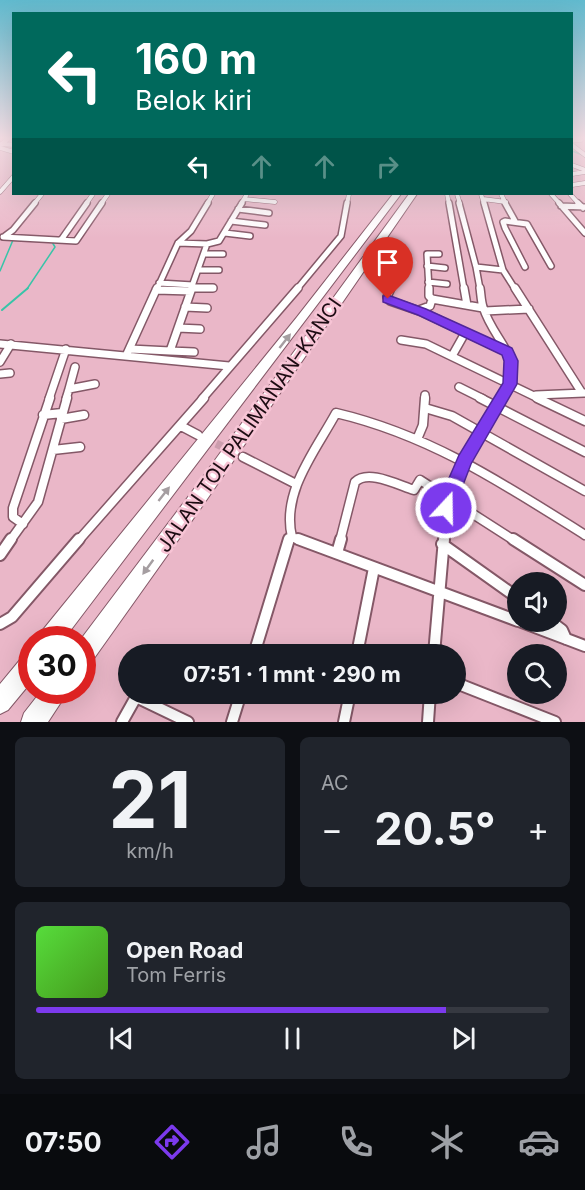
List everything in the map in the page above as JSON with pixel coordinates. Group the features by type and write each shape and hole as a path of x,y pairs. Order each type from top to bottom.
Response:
{"highway":[{"name":"JALAN TOL PALIMANAN–KANCI","path":"60,626 396,195"},
{"name":"JALAN TOL PALIMANAN–KANCI","path":"96,637 198,499 411,195"},
{"path":"0,702 18,680"},
{"path":"33,722 46,704"}],"street":[{"path":"0,192 12,178"},
{"path":"2,237 13,230 41,195"},
{"path":"61,240 92,195"},
{"path":"2,237 78,239 107,195"},
{"path":"126,356 178,243 190,231 212,195"},
{"path":"0,624 12,617 182,426 229,366 336,244 341,236 350,195"},
{"path":"447,195 467,305"},
{"path":"435,644 448,497 465,460 510,384 512,367 507,352 484,310 470,238 457,195"},
{"path":"502,195 515,221"},
{"path":"552,195 585,234"},
{"path":"571,195 584,208"},
{"path":"178,243 207,244 219,241 245,196 275,202"},
{"path":"506,202 482,196 503,270 583,393"},
{"path":"561,206 584,208"},
{"path":"238,209 269,213"},
{"path":"231,221 265,225"},
{"path":"525,267 505,228 504,221 527,224 551,266"},
{"path":"490,226 505,228"},
{"path":"225,233 250,236"},
{"path":"456,237 470,238"},
{"path":"170,351 207,244"},
{"path":"204,254 223,254"},
{"path":"439,254 427,254 429,296 432,299 484,310 529,309"},
{"path":"402,261 387,297 390,301 418,310 507,352"},
{"path":"427,266 445,268"},
{"path":"476,267 503,270"},
{"path":"198,270 219,270"},
{"path":"428,282 447,284"},
{"path":"159,283 192,288"},
{"path":"156,290 213,288"},
{"path":"418,310 430,306 432,299"},
{"path":"185,307 207,308"},
{"path":"178,328 200,329"},
{"path":"452,356 465,333"},
{"path":"401,340 426,344 585,421"},
{"path":"0,344 229,366"},
{"path":"0,362 3,352 11,344"},
{"path":"23,524 13,517 12,513 66,349"},
{"path":"130,349 194,352"},
{"path":"0,555 38,502 75,367"},
{"path":"0,374 10,373"},
{"path":"69,389 95,384"},
{"path":"459,387 585,452"},
{"path":"533,395 583,393"},
{"path":"418,437 425,408 425,395"},
{"path":"425,408 446,413 585,491"},
{"path":"257,644 292,537 291,500 296,484 336,413 418,437 465,460 585,535"},
{"path":"43,415 84,416"},
{"path":"182,426 198,435"},
{"path":"53,450 81,447"},
{"path":"243,457 296,484"},
{"path":"337,553 355,482 360,477 369,476 414,490 420,480 585,585"},
{"path":"292,537 507,617"},
{"path":"442,544 507,590"},
{"path":"359,644 374,568"},
{"path":"547,632 585,646"},
{"path":"563,632 566,639"},
{"path":"466,687 555,722"},
{"path":"122,722 136,697 188,722"},
{"path":"232,722 238,704"},
{"path":"344,722 348,704"},
{"path":"428,722 429,704"}],"waterway":[{"path":"0,271 13,240"},
{"path":"27,289 55,247 52,242"},
{"path":"2,310 27,289"}],"tunnel":[{"path":"205,438 243,457"}],"route":[{"path":"388,299 422,312 507,352 511,361 510,384 465,460 447,500 446,508"}]}
